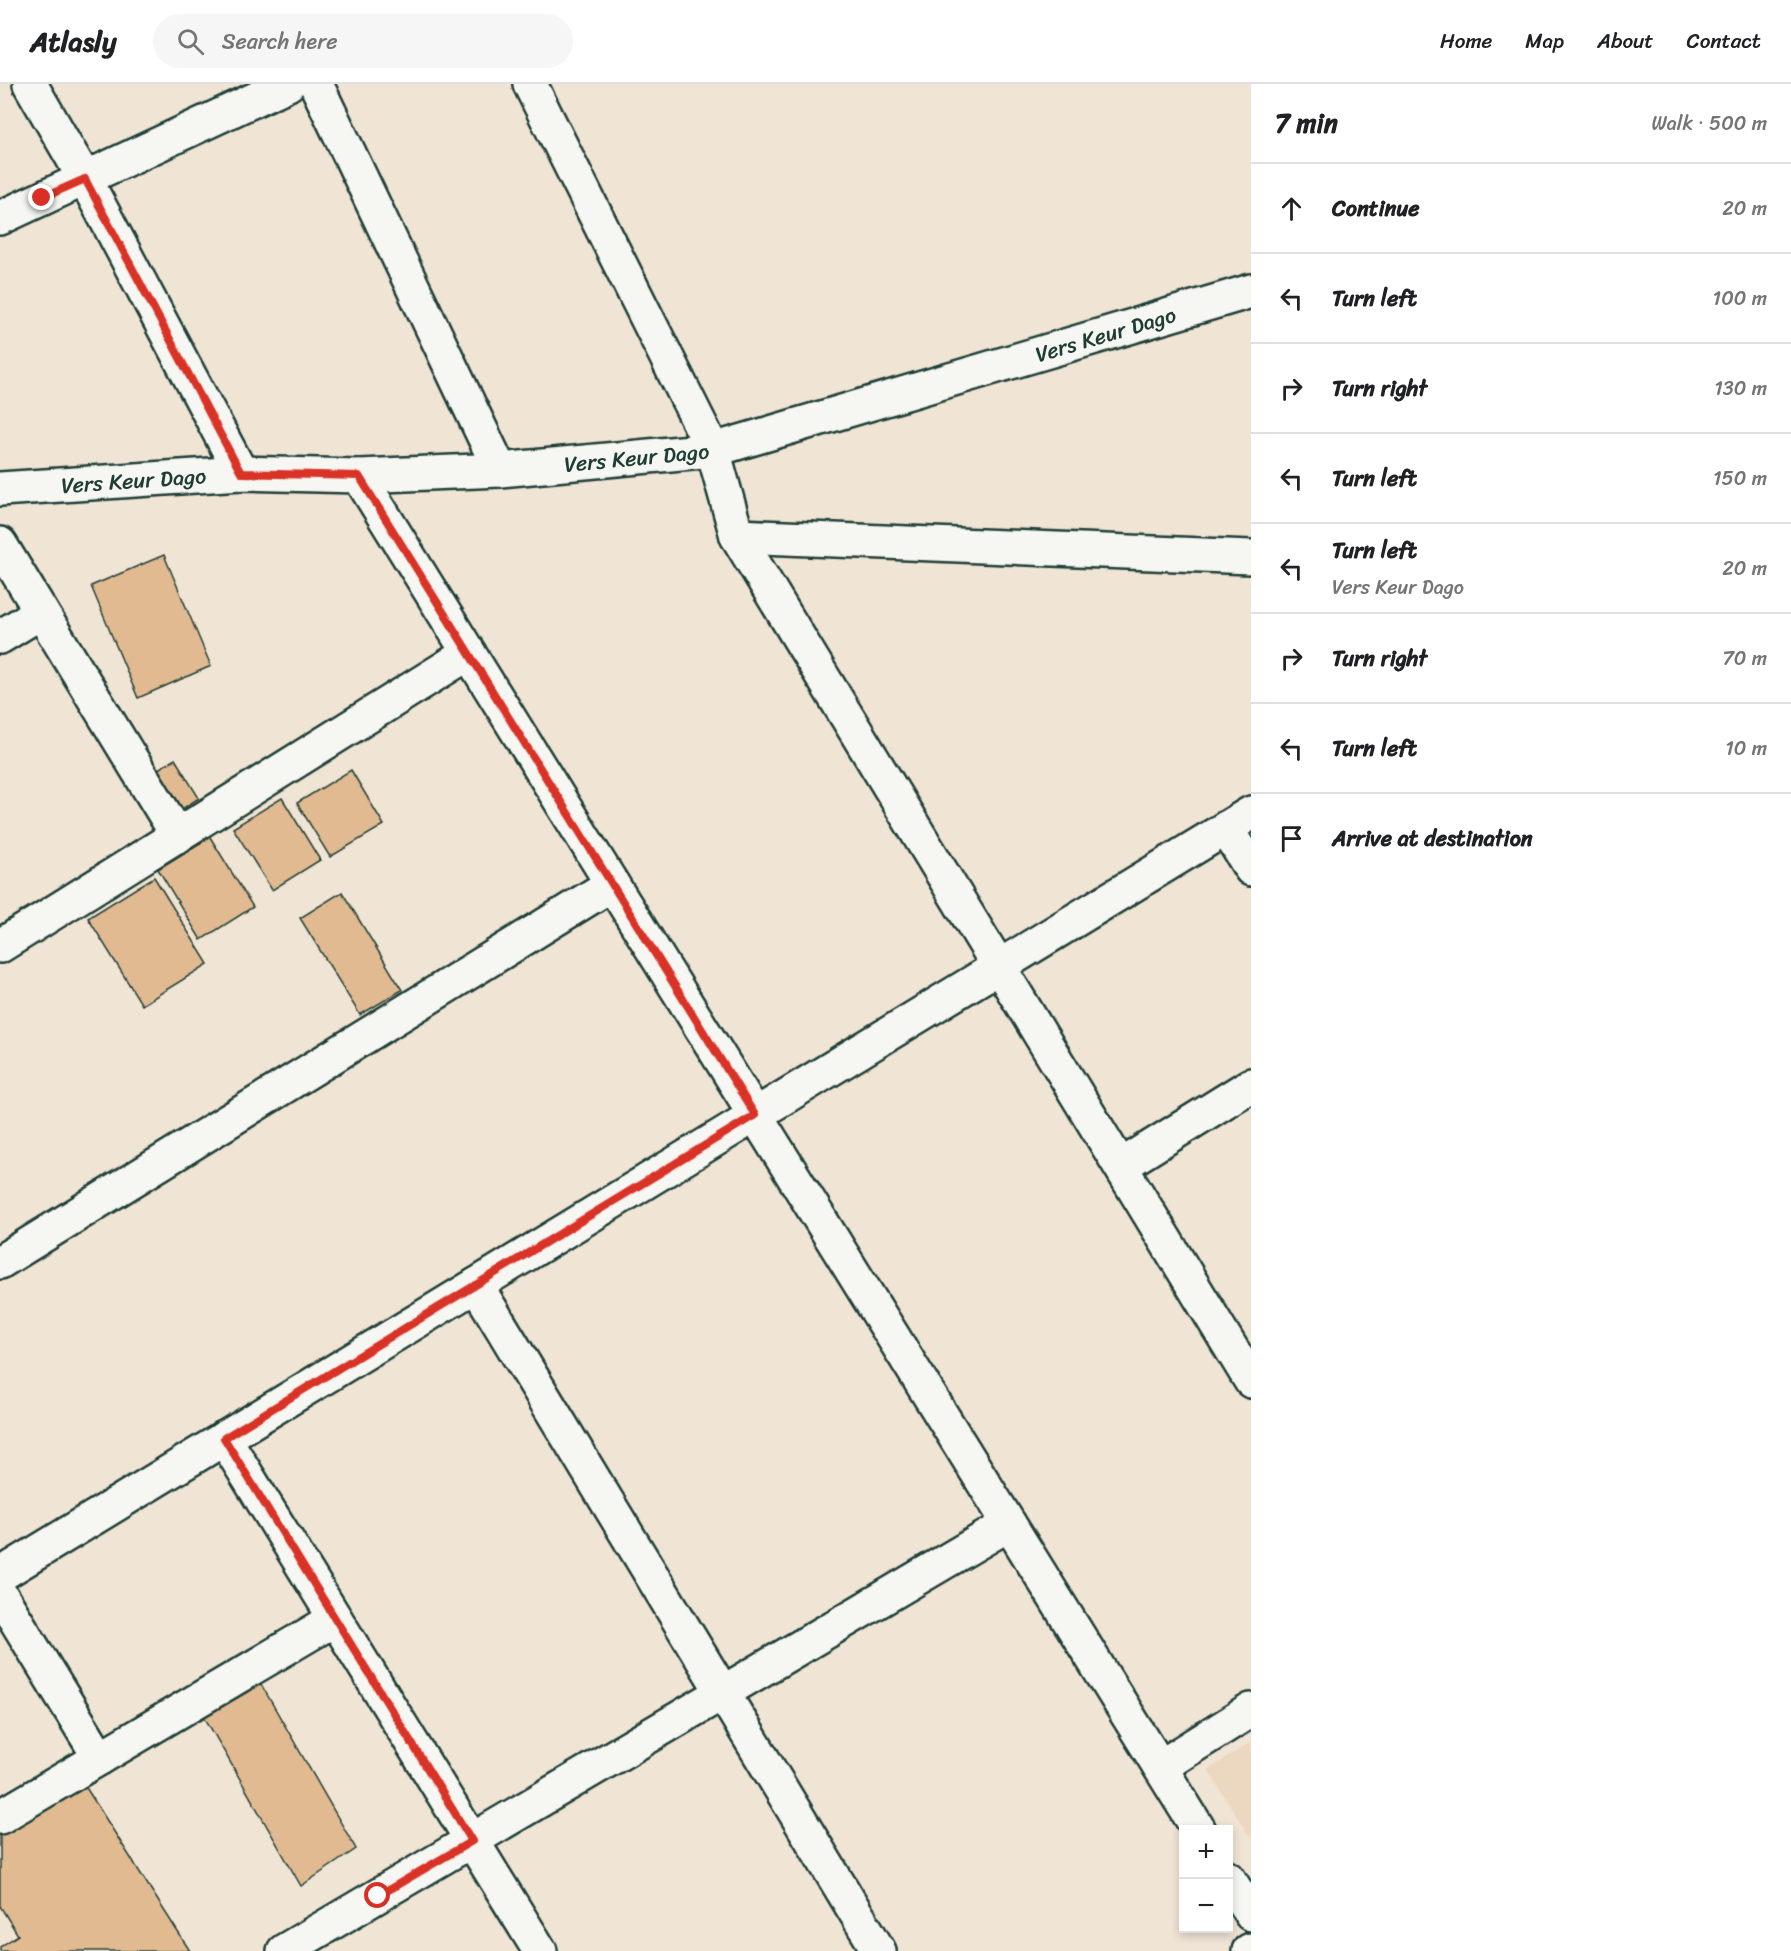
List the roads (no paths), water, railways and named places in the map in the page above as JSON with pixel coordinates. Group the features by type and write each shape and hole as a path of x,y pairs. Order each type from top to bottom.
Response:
{"street":[{"path":"30,84 85,179 241,473"},
{"path":"0,218 288,84"},
{"path":"316,84 500,470"},
{"path":"530,84 713,450 737,536 1251,1380"},
{"name":"Vers Keur Dago","path":"0,489 241,473 359,476 500,470 713,450 1251,291"},
{"path":"359,476 1195,1825"},
{"path":"737,536 1251,557"},
{"path":"0,544 178,836"},
{"path":"0,638 41,612"},
{"path":"0,946 469,653"},
{"path":"0,1575 1238,820 1251,869"},
{"path":"4,1251 612,884"},
{"path":"1121,1166 1251,1085"},
{"path":"476,1285 879,1951"},
{"path":"224,1438 540,1951"},
{"path":"284,1951 1009,1524"},
{"path":"0,1594 100,1758"},
{"path":"0,1817 335,1619"},
{"path":"1160,1767 1251,1710"},
{"path":"1229,1879 1251,1914"}]}
